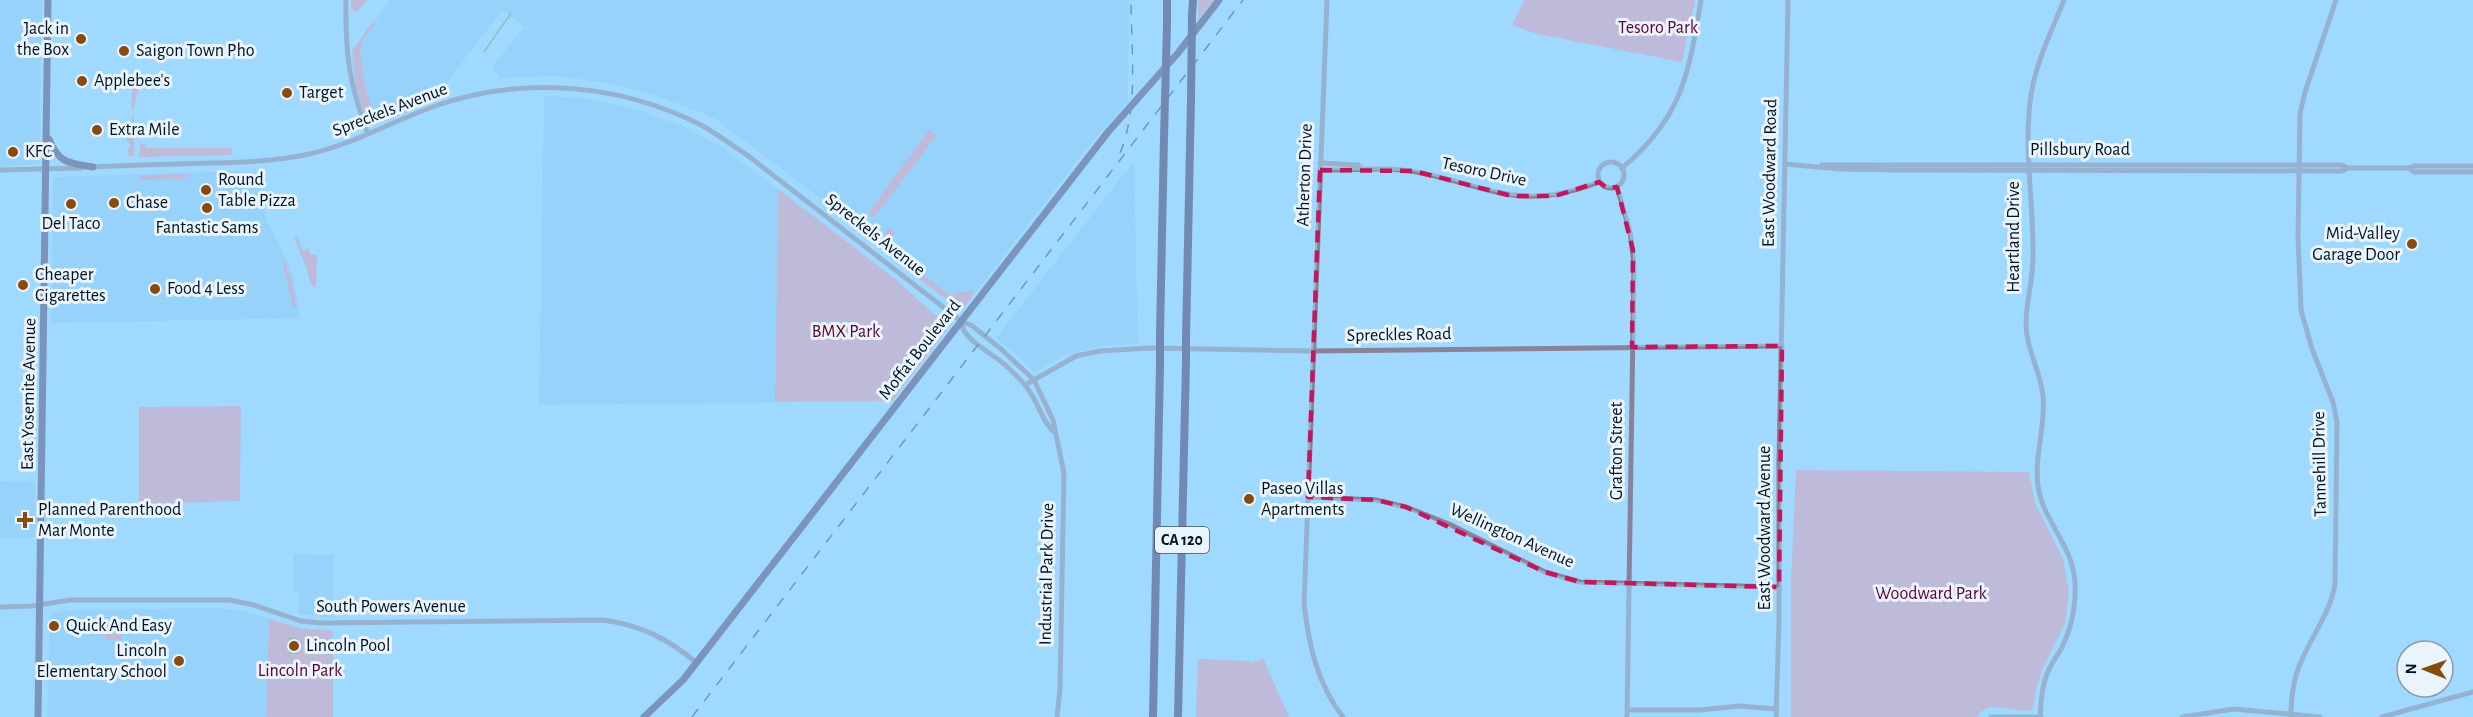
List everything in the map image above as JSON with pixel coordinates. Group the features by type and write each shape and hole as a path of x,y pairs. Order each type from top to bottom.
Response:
{"highway":[{"name":"CA 120","path":"1153,717 1167,0"},
{"name":"CA 120","path":"1178,717 1193,0"}],"main road":[{"name":"East Yosemite Avenue","path":"38,717 48,0"},
{"name":"Moffat Boulevard","path":"644,717 683,680 697,663 1108,132 1178,53 1219,0"},
{"path":"47,134 58,157 69,163 93,167"}],"street":[{"path":"346,0 346,45 350,78 368,134"},
{"name":"Atherton Drive","path":"1327,0 1304,604 1308,640 1320,678 1334,706 1343,717"},
{"path":"1622,168 1644,149 1666,123 1674,108 1687,71 1701,0"},
{"name":"East Woodward Road","path":"1782,346 1788,0"},
{"name":"Heartland Drive","path":"2041,717 2046,677 2066,637 2073,616 2075,581 2070,556 2043,505 2038,487 2037,462 2043,398 2038,370 2029,345 2026,323 2033,268 2030,105 2032,88 2064,0"},
{"name":"Tannehill Drive","path":"2291,716 2292,690 2296,672 2326,616 2333,596 2337,422 2333,402 2312,349 2301,310 2299,168 2300,114 2308,81 2336,0"},
{"name":"Spreckels Avenue","path":"0,170 284,159 334,148 440,105 484,93 519,88 591,90 654,105 700,125 747,154 962,321"},
{"path":"1614,162 1622,168 1624,179 1617,187 1607,189 1599,182 1597,172 1604,164 1614,162"},
{"name":"Pillsbury Road","path":"1785,164 1840,169 2299,168 2342,171 2348,168 2473,166"},
{"name":"Tesoro Drive","path":"1320,166 1358,171 1362,169 1414,171 1512,196 1555,196 1599,182"},
{"name":"Pillsbury Road","path":"2409,168 2414,172 2473,172"},
{"name":"Grafton Street","path":"1617,187 1633,250 1628,717"},
{"name":"Industrial Park Drive","path":"962,321 971,325 1001,349 1034,380 1053,420 1064,473 1060,689 1057,717"},
{"name":"Industrial Park Drive","path":"962,321 964,333 1002,362 1025,385 1046,424 1054,432"},
{"name":"Spreckles Road","path":"1025,385 1076,356 1100,351 1208,348 1229,351 1314,351 1782,346"},
{"name":"East Woodward Avenue","path":"1777,717 1782,346"},
{"name":"Wellington Avenue","path":"1308,497 1376,500 1406,507 1449,524 1558,577 1596,584 1779,587"},
{"name":"South Powers Avenue","path":"0,607 40,605 70,600 230,600 254,605 301,621 321,623 603,620 626,623 651,631 697,663"},
{"path":"2382,717 2473,692"},
{"path":"1628,710 1700,710 1739,706 1777,709"},
{"path":"2182,717 2234,709 2320,717"},
{"path":"1991,717 2041,717"}],"highlighted area":[{"path":"1320,170 1414,171 1512,196 1555,196 1599,182 1607,188 1617,187 1633,250 1632,347 1782,346 1779,587 1580,582 1545,572 1406,507 1376,500 1308,497"}],"shaded area":[{"path":"0,0 42,0 39,164 0,167"},
{"path":"389,0 1129,0 1128,102 1086,149 973,296 973,292 952,297 902,259 905,255 889,242 895,233 890,229 881,240 848,214 845,217 714,118 662,98 595,81 555,76 500,78 492,67 524,27 502,10 441,90 375,117 365,87 360,44"},
{"path":"544,96 583,98 635,109 683,126 720,146 778,189 775,403 539,405"},
{"path":"1134,161 1138,344 1107,345 1063,356 1034,373 1019,356 996,338"},
{"path":"248,171 256,173 267,220 294,279 300,318 50,323 53,182 56,177"},
{"path":"0,481 35,482 35,538 0,538"},
{"path":"293,554 334,555 333,618 299,614 299,594 293,590"},
{"name":"Lincoln Elementary School","path":"219,608 245,611 269,619 266,717 47,717 50,613 73,610"},
{"name":"Lincoln Pool","path":"289,638 298,638 298,654 289,654"}],"green space":[{"path":"351,0 367,0 356,13 351,8"},
{"path":"1198,0 1214,0 1198,20"},
{"name":"Tesoro Park","path":"1524,0 1695,0 1682,62 1537,34 1512,25"},
{"path":"374,20 376,22 360,44 362,45 360,48 365,87 375,116 409,103 411,108 408,112 375,125 369,121 361,104 355,81 352,51"},
{"path":"139,71 141,74 134,108 131,109 133,72"},
{"path":"132,117 134,118 134,157 127,155 130,145 125,138 126,135 131,135"},
{"path":"142,120 141,144 145,144 146,148 232,148 232,155 139,157"},
{"path":"929,130 937,135 874,218 868,213"},
{"path":"186,174 186,179 140,180 142,175"},
{"name":"BMX Park","path":"778,189 894,278 945,324 946,331 892,401 775,402"},
{"path":"860,223 881,240 889,228 895,233 887,244 879,246 856,229"},
{"path":"297,237 303,251 308,248 311,255 317,255 316,287 312,287 294,238"},
{"path":"896,248 905,255 902,260 952,296 955,293 973,291 973,296 963,308 956,307 897,262 894,253"},
{"path":"282,261 285,261 292,283 296,306 293,307"},
{"path":"241,406 240,501 139,504 139,407"},
{"name":"Woodward Park","path":"1796,470 2029,472 2035,503 2063,559 2069,592 2065,623 2042,670 2033,709 2019,711 1989,708 1977,717 1791,717 1791,580"},
{"name":"Lincoln Park","path":"269,619 302,629 333,630 333,717 266,717"},
{"path":"100,623 122,627 122,640 109,640 99,633"},
{"path":"1263,658 1289,717 1196,717 1198,659 1250,661 1252,663"}],"waterway":[{"path":"484,52 511,13"}],"railway":[{"path":"1120,153 1130,117 1132,97 1131,0"},
{"path":"692,717 1243,0"}],"place":[{"name":"Jack in the Box","path":"81,39"},
{"name":"Saigon Town Pho","path":"124,51"},
{"name":"Applebee's","path":"82,81"},
{"name":"Target","path":"287,93"},
{"name":"Extra Mile","path":"97,130"},
{"name":"KFC","path":"13,152"},
{"name":"Round Table Pizza","path":"206,190"},
{"name":"Chase","path":"114,203"},
{"name":"Del Taco","path":"71,204"},
{"name":"Fantastic Sams","path":"207,208"},
{"name":"Mid-Valley Garage Door","path":"2412,244"},
{"name":"Cheaper Cigarettes","path":"23,285"},
{"name":"Food 4 Less","path":"155,289"},
{"name":"Paseo Villas Apartments","path":"1249,499"},
{"name":"Planned Parenthood Mar Monte","path":"25,520"},
{"name":"Quick And Easy","path":"54,626"},
{"name":"Lincoln Pool","path":"294,646"},
{"name":"Lincoln Elementary School","path":"179,661"}]}
